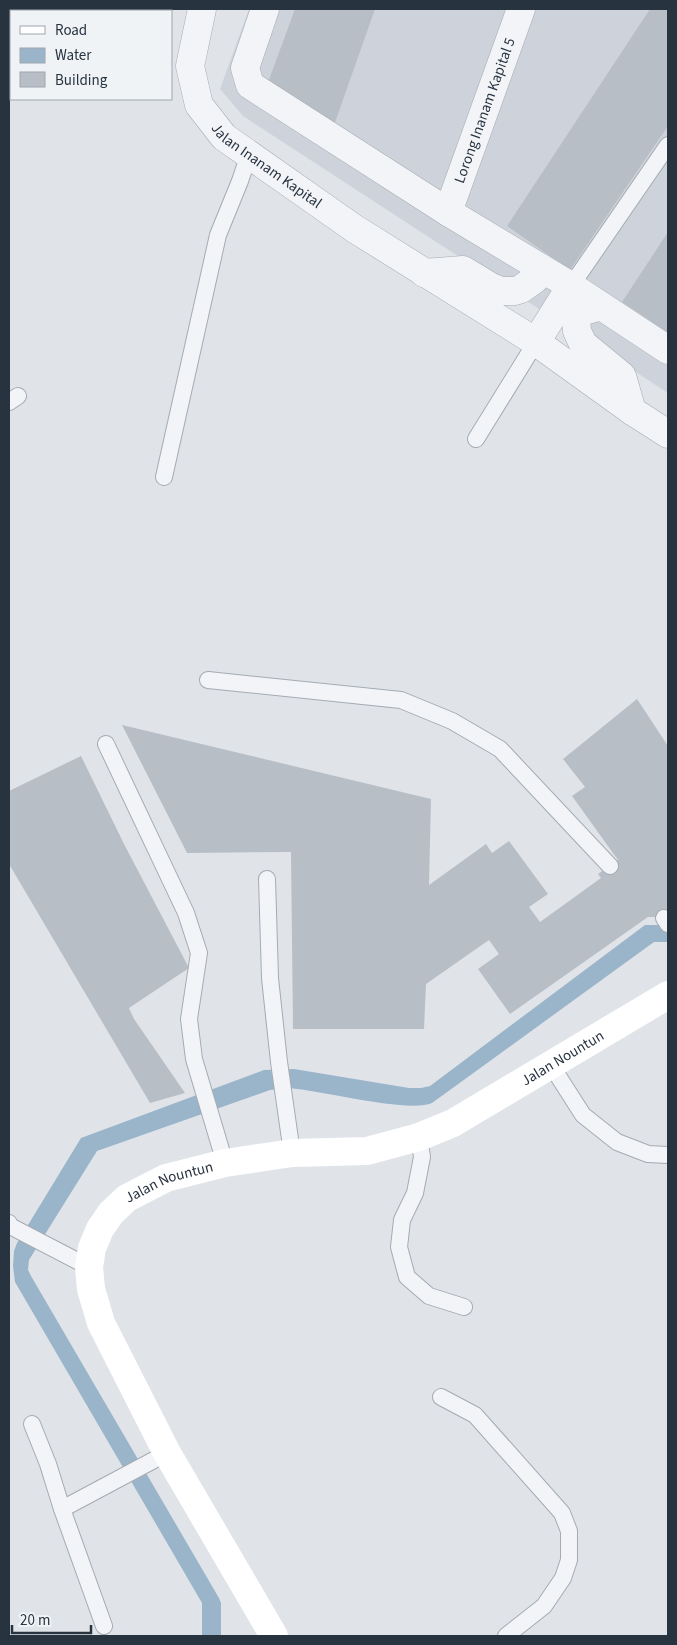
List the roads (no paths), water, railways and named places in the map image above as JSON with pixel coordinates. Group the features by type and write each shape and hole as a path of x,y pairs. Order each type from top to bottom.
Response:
{"street":[{"name":"Jalan Inanam Kapital","path":"201,9 190,66 199,105 224,137 355,229 536,342 632,411 668,434"},
{"path":"265,9 245,68 250,85 448,212 571,286 668,350"},
{"name":"Lorong Inanam Kapital 5","path":"448,212 521,9"},
{"path":"424,273 463,270 491,287 501,291 515,291 535,280 541,268"},
{"path":"536,342 571,286"},
{"path":"601,306 580,312 576,320 577,331 583,344 622,376 632,411"},
{"name":"Jalan Nountun","path":"274,1636 156,1459 101,1323 91,1289 89,1267 92,1248 100,1229 111,1213 127,1198 166,1178 226,1163 292,1153 367,1151 419,1137 452,1124 668,996"}],"lane":[{"path":"571,286 668,145"},
{"path":"164,477 218,235 249,154"},
{"path":"476,439 536,342"},
{"path":"208,680 401,700 452,721 500,749 610,866"},
{"path":"106,744 186,913 199,953 189,1019 194,1059 226,1163"},
{"path":"267,879 270,978 279,1062 292,1153"},
{"path":"551,1065 583,1115 617,1142 648,1154 668,1155"},
{"path":"419,1137 422,1157 415,1193 402,1220 399,1246 407,1277 429,1296 464,1307"},
{"path":"10,1224 89,1267"},
{"path":"441,1397 475,1416 562,1513 569,1531 569,1560 563,1578 544,1606 506,1636"},
{"path":"32,1424 48,1464 62,1510 104,1626"},
{"path":"62,1510 156,1459"}],"water":[{"path":"645,925 668,925 668,942 654,942 432,1103 421,1105 387,1104 297,1089 270,1090 97,1151 29,1260 28,1270 31,1276 219,1598 221,1603 221,1636 202,1636 202,1603 15,1282 13,1266 14,1251 17,1243 81,1138 264,1070 294,1069 409,1088 430,1086"}]}
